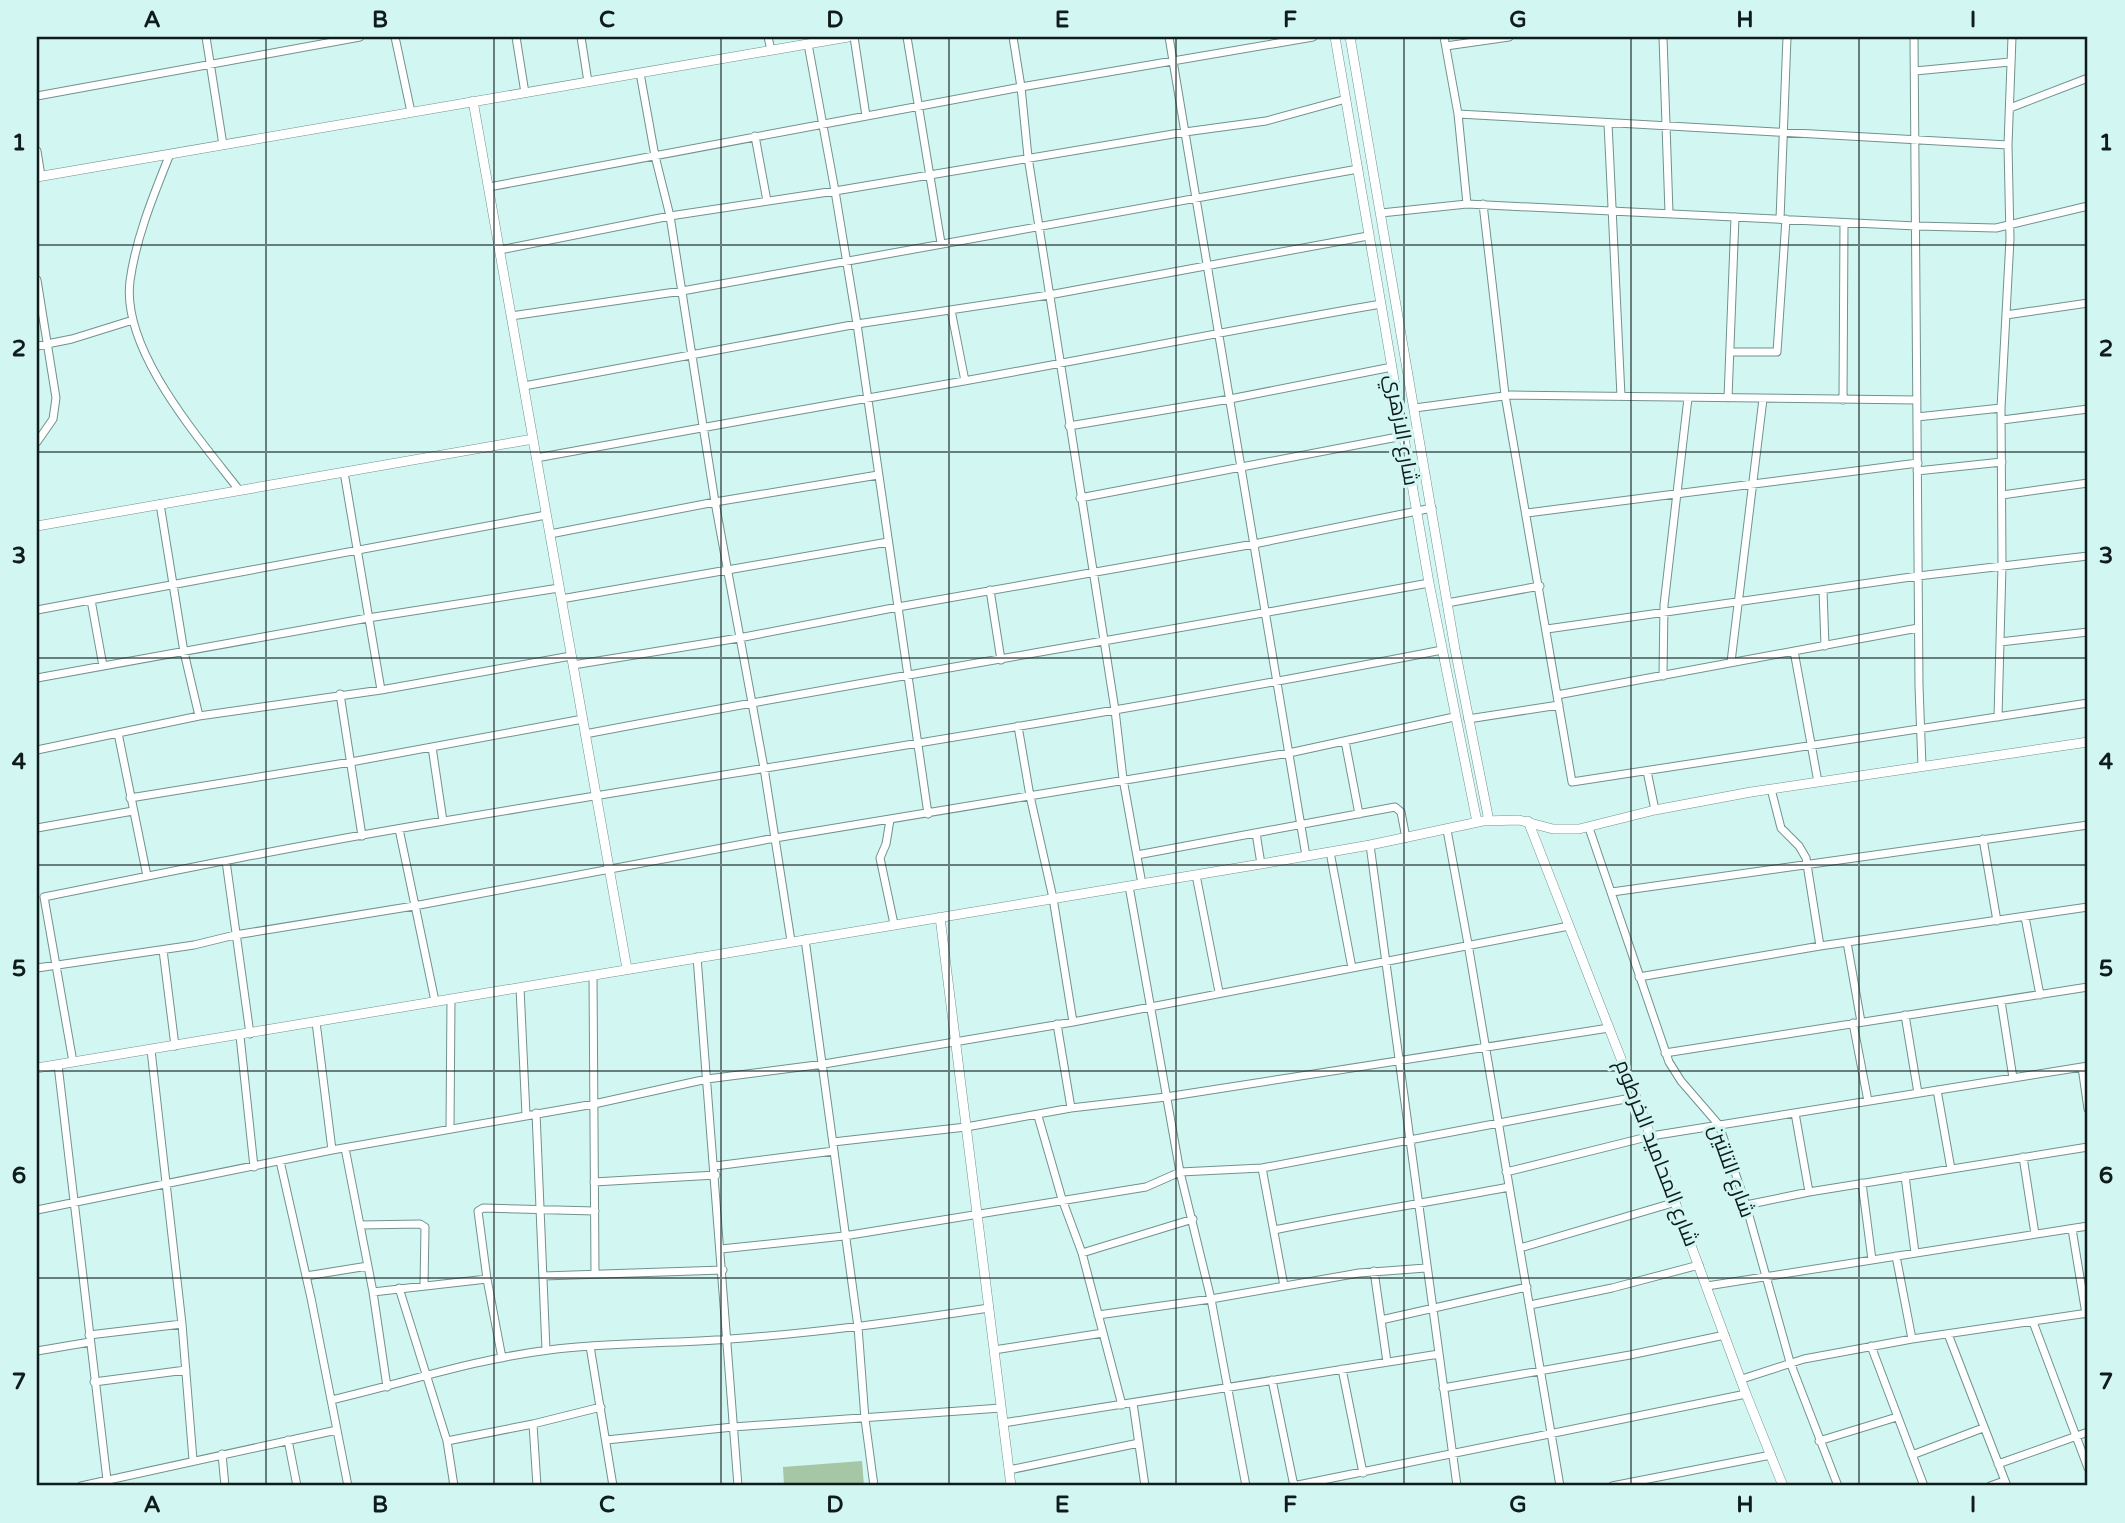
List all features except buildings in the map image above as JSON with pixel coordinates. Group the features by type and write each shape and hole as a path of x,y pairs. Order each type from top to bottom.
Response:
{"street":[{"path":"206,37 223,145"},
{"path":"37,96 210,62 360,37"},
{"path":"396,37 411,112"},
{"path":"516,37 525,93"},
{"path":"581,37 588,82"},
{"path":"768,37 771,50"},
{"path":"37,151 39,176 848,37"},
{"path":"854,37 866,116"},
{"path":"907,37 942,243"},
{"path":"1013,37 1038,226 1142,884"},
{"path":"1170,37 1306,856"},
{"path":"489,187 1021,87 1313,37"},
{"name":"شارع الازهري","path":"1335,37 1429,583 1477,822"},
{"name":"شارع الازهري","path":"1350,37 1447,603 1489,821"},
{"path":"1444,37 1458,114 1467,204"},
{"path":"1446,46 1509,37"},
{"path":"1662,37 1669,213"},
{"path":"1730,352 1777,352 1787,37"},
{"path":"1914,37 1918,628 1922,766"},
{"path":"1998,717 2002,566 2001,408 2010,226 2008,145 2012,37"},
{"path":"808,44 857,324 928,814"},
{"path":"1915,71 2010,62"},
{"path":"640,73 655,156 670,216 727,571 764,768 791,941"},
{"path":"2010,108 2088,79"},
{"path":"500,250 670,216 1266,121 1346,99"},
{"path":"474,101 626,969"},
{"path":"1458,114 2008,145"},
{"path":"1608,123 1621,396"},
{"path":"755,136 767,201"},
{"path":"170,154 150,204 135,257 130,282 133,320 143,351 155,372 239,491"},
{"path":"512,316 682,291 1358,169"},
{"path":"1381,213 1483,204 1916,226 2010,226 2088,206"},
{"path":"1483,204 1505,395 1572,782 2088,703"},
{"path":"1728,398 1735,217"},
{"path":"1843,400 1844,222"},
{"path":"524,386 857,324 1049,295 1368,236"},
{"path":"37,280 56,398 53,419 37,442"},
{"path":"2006,315 2088,303"},
{"path":"536,458 965,381 1219,331 1381,304"},
{"path":"951,310 965,381"},
{"path":"37,346 72,339 133,320"},
{"path":"1069,426 1230,399 1392,367"},
{"path":"1415,408 1505,395 1917,400"},
{"path":"1663,676 1663,612 1688,398"},
{"path":"1731,662 1763,399"},
{"path":"1917,417 2001,408"},
{"path":"2002,420 2088,409"},
{"path":"1080,498 1403,436"},
{"path":"37,526 533,439"},
{"path":"1527,513 1917,467 2002,462"},
{"path":"344,472 381,690"},
{"path":"550,534 716,502 878,475"},
{"path":"2002,495 2088,483"},
{"path":"160,504 184,652 199,716"},
{"path":"37,750 199,716 739,638 990,590 1254,544 1432,508"},
{"path":"37,610 546,515"},
{"path":"561,599 888,542"},
{"path":"1547,629 1918,576 2088,556"},
{"path":"585,734 1429,583"},
{"path":"1447,603 1540,586"},
{"path":"37,678 368,618 559,588"},
{"path":"990,590 1001,660"},
{"path":"1823,590 1825,646"},
{"path":"91,600 103,666"},
{"path":"1558,695 1918,628"},
{"path":"2000,642 2088,632"},
{"path":"73,1062 40,897 443,821 1115,710 1442,650"},
{"path":"1794,651 1818,782"},
{"path":"340,694 362,836"},
{"path":"1468,719 1559,705"},
{"path":"37,968 163,950 775,838 1289,753 1454,717"},
{"path":"130,797 351,762 583,719"},
{"path":"1018,726 1030,796 1053,898 1073,1022"},
{"path":"118,733 147,876"},
{"path":"1345,741 1359,814"},
{"path":"37,1068 1261,864 1406,838 1477,822 1528,821 1558,830 1589,828 1655,810 1771,789 2088,742"},
{"path":"432,747 443,821"},
{"path":"1647,771 1655,810"},
{"path":"1771,789 1781,828 1803,852 1807,863 1820,946"},
{"path":"1137,855 1397,808 1401,811 1406,838"},
{"path":"37,828 133,811"},
{"path":"890,820 886,844 880,858 894,924"},
{"name":"شارع المحاميد الخرطوم","path":"1528,821 1783,1486"},
{"path":"1612,892 2088,825"},
{"name":"شارع التلتين","path":"1589,828 1665,1053 1681,1081 1719,1125 1746,1205 1790,1362 1838,1486"},
{"path":"399,829 435,1001"},
{"path":"1447,830 1560,1486"},
{"path":"1256,833 1261,864"},
{"path":"1983,839 1997,921"},
{"path":"1370,845 1457,1486"},
{"path":"1330,852 1352,968"},
{"path":"226,861 250,1034"},
{"path":"1196,875 1219,992"},
{"path":"1129,886 1180,1172 1211,1299 1246,1486"},
{"path":"1639,977 1820,946 2088,907"},
{"path":"940,917 1011,1486"},
{"path":"2025,917 2040,995"},
{"path":"37,1210 332,1150 594,1104 707,1079 824,1064 1073,1022 1569,926"},
{"path":"805,939 858,1327 865,1419 874,1486"},
{"path":"1847,942 1868,1101"},
{"path":"163,950 175,1046"},
{"path":"697,957 729,1339 738,1486"},
{"path":"593,976 595,1273"},
{"path":"520,988 526,1115"},
{"path":"1665,1053 2088,988"},
{"path":"450,999 450,1129"},
{"path":"2001,1001 2013,1078"},
{"path":"1905,1015 1918,1093"},
{"path":"316,1022 332,1150"},
{"path":"1057,1024 1071,1108"},
{"path":"833,1142 966,1127 1071,1108 1166,1097 1609,1028"},
{"path":"240,1036 254,1167"},
{"path":"152,1050 168,1183 193,1461"},
{"path":"58,1065 107,1480"},
{"path":"1506,1172 1651,1136 2085,1067 2088,1109"},
{"path":"1937,1090 1951,1169"},
{"path":"721,1250 844,1236 1146,1187 1180,1172 1262,1168 1636,1097"},
{"path":"536,1113 546,1350"},
{"path":"1796,1113 1809,1192"},
{"path":"1038,1116 1062,1199 1082,1253 1122,1405"},
{"path":"1746,1205 1862,1183 2088,1147"},
{"path":"345,1148 373,1292 387,1387"},
{"path":"715,1166 834,1151"},
{"path":"2023,1157 2035,1234"},
{"path":"280,1161 348,1486"},
{"path":"1262,1168 1284,1286"},
{"path":"594,1182 716,1175"},
{"path":"1905,1177 1916,1253"},
{"path":"1862,1183 1872,1260"},
{"path":"1274,1230 1509,1187"},
{"path":"1520,1248 1676,1202"},
{"path":"502,1358 478,1211 483,1208 594,1211"},
{"path":"1082,1253 1193,1219"},
{"path":"360,1225 420,1224 425,1227 424,1286"},
{"path":"1707,1286 2088,1226"},
{"path":"1742,1379 1790,1362 1871,1346 2087,1313 2072,1229"},
{"path":"1896,1256 1912,1339"},
{"path":"1530,1305 1612,1288 1699,1265"},
{"path":"306,1276 368,1266"},
{"path":"1098,1315 1374,1271 1426,1268"},
{"path":"543,1276 723,1270"},
{"path":"1374,1271 1387,1362"},
{"path":"373,1292 487,1279"},
{"path":"1381,1320 1527,1287"},
{"path":"399,1288 447,1441 454,1486"},
{"path":"331,1399 546,1350 729,1339 858,1327 989,1308"},
{"path":"2033,1322 2088,1468"},
{"path":"37,1351 182,1324"},
{"path":"994,1350 1103,1334"},
{"path":"1948,1334 2005,1484 1990,1486"},
{"path":"1443,1388 1725,1335"},
{"path":"590,1346 612,1486"},
{"path":"1871,1346 1924,1486"},
{"path":"1003,1423 1439,1354"},
{"path":"1342,1369 1363,1473"},
{"path":"94,1382 186,1370"},
{"path":"1272,1380 1293,1486 1746,1394"},
{"path":"1133,1403 1145,1486"},
{"path":"447,1441 601,1407"},
{"path":"606,1440 733,1427 1001,1408"},
{"path":"1819,1441 1898,1417"},
{"path":"533,1424 537,1486"},
{"path":"1912,1455 1983,1428"},
{"path":"81,1486 337,1430"},
{"path":"1997,1464 2088,1432"},
{"path":"288,1440 297,1486"},
{"path":"1009,1470 1139,1443"},
{"path":"222,1454 225,1486"},
{"path":"1612,1486 1771,1455"},
{"path":"127,1477 129,1486"}],"green space":[{"path":"862,1461 864,1486 784,1486 783,1467"}]}
